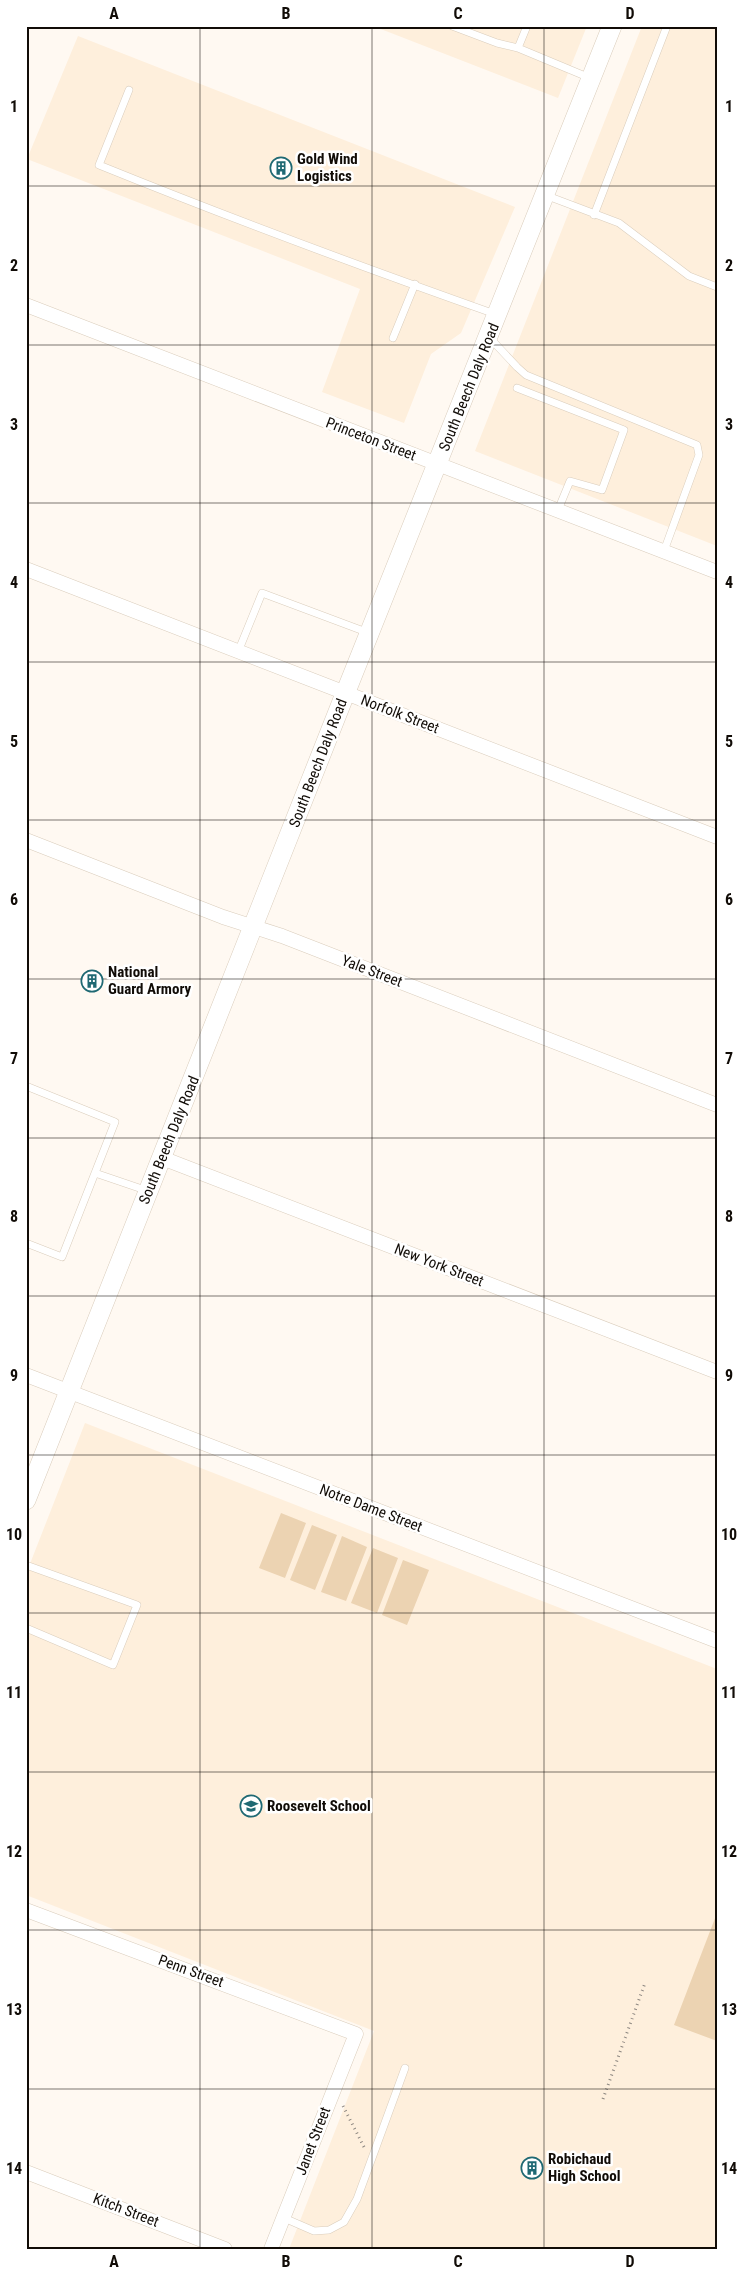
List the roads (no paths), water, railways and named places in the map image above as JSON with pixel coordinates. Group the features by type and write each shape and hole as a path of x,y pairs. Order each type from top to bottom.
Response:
{"main road":[{"name":"South Beech Daly Road","path":"26,1500 369,633 498,315 612,26"}],"street":[{"name":"Princeton Street","path":"26,305 717,572"},
{"name":"Norfolk Street","path":"26,570 717,837"},
{"name":"Yale Street","path":"26,840 253,927 282,936 717,1105"},
{"name":"New York Street","path":"162,1158 717,1372"},
{"name":"Notre Dame Street","path":"26,1375 717,1641"},
{"name":"Penn Street","path":"26,1910 356,2034"},
{"name":"Janet Street","path":"271,2249 356,2034"},
{"name":"Kitch Street","path":"26,2172 225,2249"}],"lane":[{"path":"452,26 497,43 518,48 591,79"},
{"path":"518,48 527,26"},
{"path":"594,215 667,26"},
{"path":"129,90 99,165 289,241 415,284 498,315"},
{"path":"545,195 619,224 689,276 717,287"},
{"path":"393,338 415,284"},
{"path":"489,336 517,368 526,374 697,445 699,456 664,551"},
{"path":"517,388 624,430 602,490 570,481 558,510"},
{"path":"238,652 262,594 369,633"},
{"path":"26,1086 115,1122 62,1257 26,1243"},
{"path":"95,1173 149,1191"},
{"path":"26,1565 137,1606 113,1665 26,1628"},
{"path":"284,2218 314,2230 330,2230 344,2222 356,2199 405,2068"}],"place":[{"name":"Gold Wind Logistics","path":"281,168"},
{"name":"National Guard Armory","path":"92,981"},
{"name":"Roosevelt School","path":"251,1806"},
{"name":"Robichaud High School","path":"532,2168"}]}
